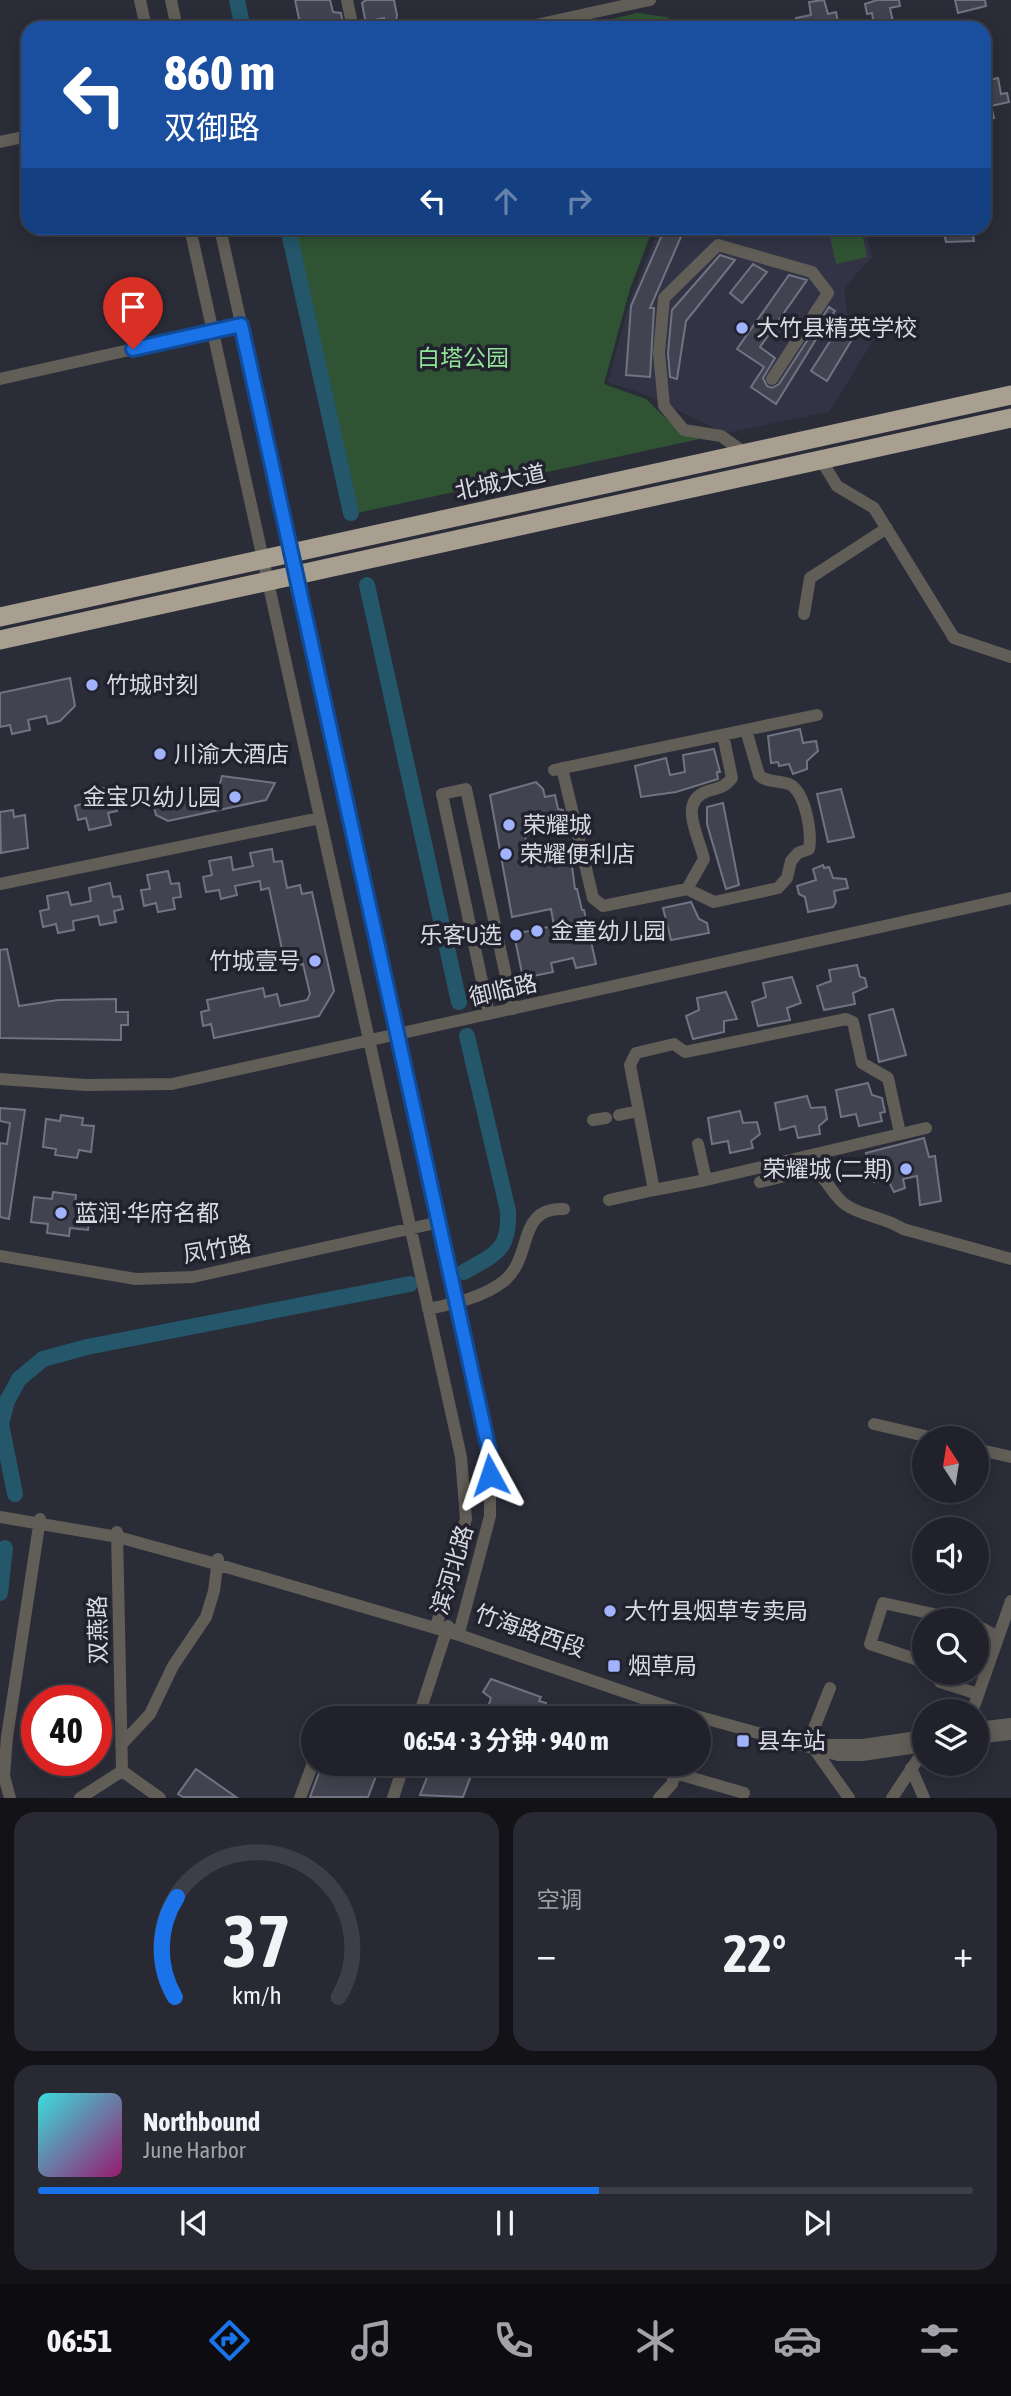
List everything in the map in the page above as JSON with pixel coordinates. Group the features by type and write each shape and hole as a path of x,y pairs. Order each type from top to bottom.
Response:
{"highway":[{"name":"北城大道","path":"0,617 1011,395"},
{"name":"北城大道","path":"0,640 1011,418"}],"street":[{"path":"140,0 144,21"},
{"path":"171,0 176,21"},
{"path":"347,0 352,21"},
{"path":"554,21 650,0"},
{"path":"0,142 21,138"},
{"name":"滨河北路","path":"192,235 461,1457 466,1519 448,1627"},
{"name":"滨河北路","path":"222,235 440,1222 490,1467 490,1516 448,1627"},
{"path":"745,453 721,436 684,429 664,406 659,353 664,298 718,245 812,272 828,293 772,379"},
{"path":"0,379 241,325"},
{"path":"821,460 837,486 874,508 954,638 1011,657"},
{"path":"803,614 810,578 887,528"},
{"path":"746,730 759,775 763,779 790,785 799,792 811,840 809,849 798,853 790,861 787,878 778,888 714,901 687,890 626,904 603,906 593,898 558,769 817,715"},
{"path":"687,890 704,859 691,812 691,802 699,794 726,786 732,778 723,734"},
{"path":"487,1015 442,794 466,789 513,1009"},
{"path":"0,884 320,818"},
{"name":"御临路","path":"0,1079 86,1085 172,1084 1011,898"},
{"path":"470,927 495,922"},
{"path":"654,1190 631,1065 636,1053 674,1044 685,1052 846,1019 853,1022 862,1063 888,1078 900,1133"},
{"path":"606,1118 638,1111"},
{"path":"609,1200 926,1128"},
{"path":"698,1144 706,1180"},
{"path":"760,1182 813,1169 827,1181 840,1200 856,1211 892,1222 903,1229 1011,1259"},
{"path":"428,1307 456,1300 506,1280 520,1261 530,1224 536,1216 543,1211 564,1209"},
{"name":"凤竹路","path":"0,1256 136,1279 192,1277 440,1222"},
{"path":"874,1424 912,1433"},
{"path":"989,1452 1011,1457"},
{"name":"竹海路西段","path":"0,1511 40,1521"},
{"name":"竹海路西段","path":"0,1517 118,1534 217,1561 448,1627 669,1706"},
{"path":"10,1797 4,1776 7,1737 40,1521"},
{"name":"双燕路","path":"118,1534 122,1771"},
{"path":"121,1745 150,1714 173,1666 206,1617 214,1591 217,1561"},
{"path":"976,1699 998,1637 1008,1622 1011,1601"},
{"path":"912,1609 883,1603 870,1644 912,1658"},
{"path":"422,1706 448,1627"},
{"path":"989,1632 998,1637"},
{"path":"950,1685 978,1694"},
{"path":"830,1688 813,1745 849,1797"},
{"name":"竹海路西段","path":"711,1719 813,1745 838,1755 912,1749"},
{"path":"989,1727 1011,1724"},
{"path":"989,1737 1011,1734"},
{"name":"竹海路西段","path":"813,1745 835,1747 912,1737"},
{"path":"892,1797 911,1768"},
{"path":"911,1768 924,1797"},
{"path":"80,1797 122,1771 160,1797"},
{"path":"300,1797 308,1776"},
{"path":"393,1797 400,1776"},
{"path":"659,1797 672,1784 674,1776"},
{"path":"696,1776 744,1793"}],"shaded area":[{"name":"大竹县精英学校","path":"656,235 867,235 872,257 844,288 848,319 876,336 829,412 725,433 646,395 608,382 630,300"}],"green space":[{"path":"637,13 667,17 671,21 603,21"},
{"name":"白塔公园","path":"297,235 650,235 630,289 604,384 646,399 678,430 709,437 357,513"},
{"path":"830,235 862,235 867,257 836,264"}],"building":[{"path":"295,0 330,0 333,12 341,13 342,21 300,21"},
{"path":"366,0 394,0 396,21 385,21 384,18 369,21 365,19 362,3"},
{"path":"824,0 828,14 836,12 838,21 797,21 796,18 811,15 809,2"},
{"path":"877,0 899,0 900,6 890,8 893,21 873,21 872,13 867,14 865,4"},
{"path":"955,0 985,0 986,6 958,13"},
{"path":"998,78 1001,94 1007,93 1009,102 991,106 991,80"},
{"path":"662,235 682,235 650,308 654,308 650,377 626,375 631,306"},
{"path":"944,235 973,235 974,241 946,242"},
{"name":"大竹县精英学校","path":"720,255 735,260 686,321 677,379 670,377 668,353 672,310"},
{"name":"大竹县精英学校","path":"753,264 767,272 742,303 730,293"},
{"path":"789,275 807,280 760,347 775,358 763,378 767,386 772,388 779,384 829,307 835,311 832,315 857,331 827,381 811,371 834,335 823,328 776,404 751,387 764,367 737,349"},
{"path":"70,678 75,706 60,721 48,724 46,716 28,720 30,730 12,734 10,725 0,727 0,693"},
{"path":"800,729 803,743 816,741 818,751 807,761 807,769 793,774 789,764 779,766 778,762 771,763 768,736"},
{"path":"714,749 720,772 717,772 718,779 676,792 641,797 635,766 666,758 670,775 685,772 683,755"},
{"name":"金宝贝幼儿园","path":"222,776 275,783 266,800 168,821 156,815 154,807 217,794"},
{"path":"536,782 543,789 545,797 555,795 558,809 563,810 565,827 525,836 530,859 560,854 561,859 571,858 575,889 584,910 596,964 576,968 573,958 551,963 553,972 523,978 514,934 554,926 551,909 512,917 490,795"},
{"path":"105,788 107,798 113,796 117,811 108,813 111,825 89,830 86,818 78,820 75,806 85,803 82,793"},
{"path":"841,789 854,837 828,842 817,794"},
{"path":"723,803 739,885 726,889 707,824 707,807"},
{"path":"13,810 14,817 25,815 28,848 1,853 0,812"},
{"name":"竹城壹号","path":"272,849 274,862 282,861 287,888 300,885 302,894 312,892 334,991 319,1016 214,1038 211,1024 203,1026 201,1012 209,1010 207,1000 263,988 265,997 277,994 280,1006 307,1000 310,994 303,964 286,968 269,888 261,890 260,881 235,886 237,895 221,899 219,890 206,892 203,877 212,875 209,861 231,857 233,870 253,866 250,853"},
{"path":"823,865 824,868 829,867 833,878 846,879 848,888 834,891 836,902 833,907 808,912 805,897 799,894 797,886 816,880 813,869"},
{"name":"竹城壹号","path":"168,871 171,884 179,883 181,897 173,898 175,909 158,912 156,903 144,906 141,890 150,889 147,875"},
{"path":"110,883 113,897 120,896 123,909 114,911 116,922 100,925 98,916 73,921 74,930 58,933 56,924 43,927 40,911 49,909 47,896 68,892 71,905 82,903 91,901 89,888"},
{"path":"691,902 699,919 707,923 709,933 671,940 663,908"},
{"path":"7,949 19,1006 58,1000 116,999 116,1012 128,1012 128,1025 121,1025 121,1040 0,1038 0,950"},
{"path":"857,965 860,977 865,978 867,987 853,993 855,1004 824,1010 817,986 831,981 829,970"},
{"path":"792,977 801,1003 787,1008 790,1020 758,1026 752,1002 766,997 763,983"},
{"path":"726,992 737,1019 724,1021 724,1032 693,1039 686,1016 699,1010 697,998"},
{"path":"893,1009 906,1055 879,1062 869,1015"},
{"name":"荣耀城 (二期)","path":"868,1083 872,1095 882,1098 885,1112 880,1113 882,1121 859,1126 856,1114 841,1117 836,1090"},
{"name":"荣耀城 (二期)","path":"807,1096 811,1108 825,1107 827,1119 819,1126 820,1134 798,1138 795,1126 780,1130 775,1103"},
{"path":"0,1108 25,1110 9,1219 0,1217 0,1143 7,1144 10,1123 0,1121"},
{"name":"荣耀城 (二期)","path":"740,1111 743,1123 757,1122 760,1134 751,1141 753,1148 730,1153 728,1141 712,1144 708,1118"},
{"name":"蓝润•华府名都","path":"61,1115 83,1118 82,1125 94,1126 91,1152 79,1150 77,1158 55,1155 56,1149 43,1147 46,1119 60,1121"},
{"name":"荣耀城 (二期)","path":"924,1138 929,1157 935,1156 941,1201 920,1205 917,1176 903,1179 905,1188 894,1192 888,1180 874,1182 866,1153"},
{"name":"蓝润•华府名都","path":"53,1192 76,1195 75,1203 91,1205 88,1230 70,1228 69,1236 47,1233 48,1224 31,1222 34,1197 52,1199"},
{"path":"491,1679 541,1697 539,1701 546,1703 545,1706 488,1706 491,1698 483,1692"},
{"path":"196,1769 236,1797 183,1797 178,1794"},
{"path":"318,1776 376,1776 368,1797 310,1797"},
{"path":"428,1776 471,1776 463,1797 420,1795"}],"waterway":[{"path":"237,0 242,21"},
{"path":"290,235 351,513"},
{"path":"367,585 459,1002"},
{"path":"464,1272 498,1250 503,1243 508,1224 508,1211 467,1036"},
{"path":"15,1494 1,1424 7,1401 19,1379 43,1359 87,1347 410,1284"},
{"path":"0,1593 5,1548"}],"place":[{"name":"大竹县精英学校","path":"742,328"},
{"name":"竹城时刻","path":"92,685"},
{"name":"川渝大酒店","path":"160,754"},
{"name":"金宝贝幼儿园","path":"235,797"},
{"name":"荣耀城","path":"509,825"},
{"name":"荣耀便利店","path":"506,854"},
{"name":"金童幼儿园","path":"537,931"},
{"name":"乐客U选","path":"516,935"},
{"name":"竹城壹号","path":"315,961"},
{"name":"荣耀城 (二期)","path":"906,1169"},
{"name":"蓝润•华府名都","path":"61,1213"},
{"name":"大竹县烟草专卖局","path":"610,1611"},
{"name":"烟草局","path":"614,1666"},
{"name":"县车站","path":"743,1741"}],"route":[{"path":"133,349 241,325 440,1222 490,1455 490,1475"}]}
